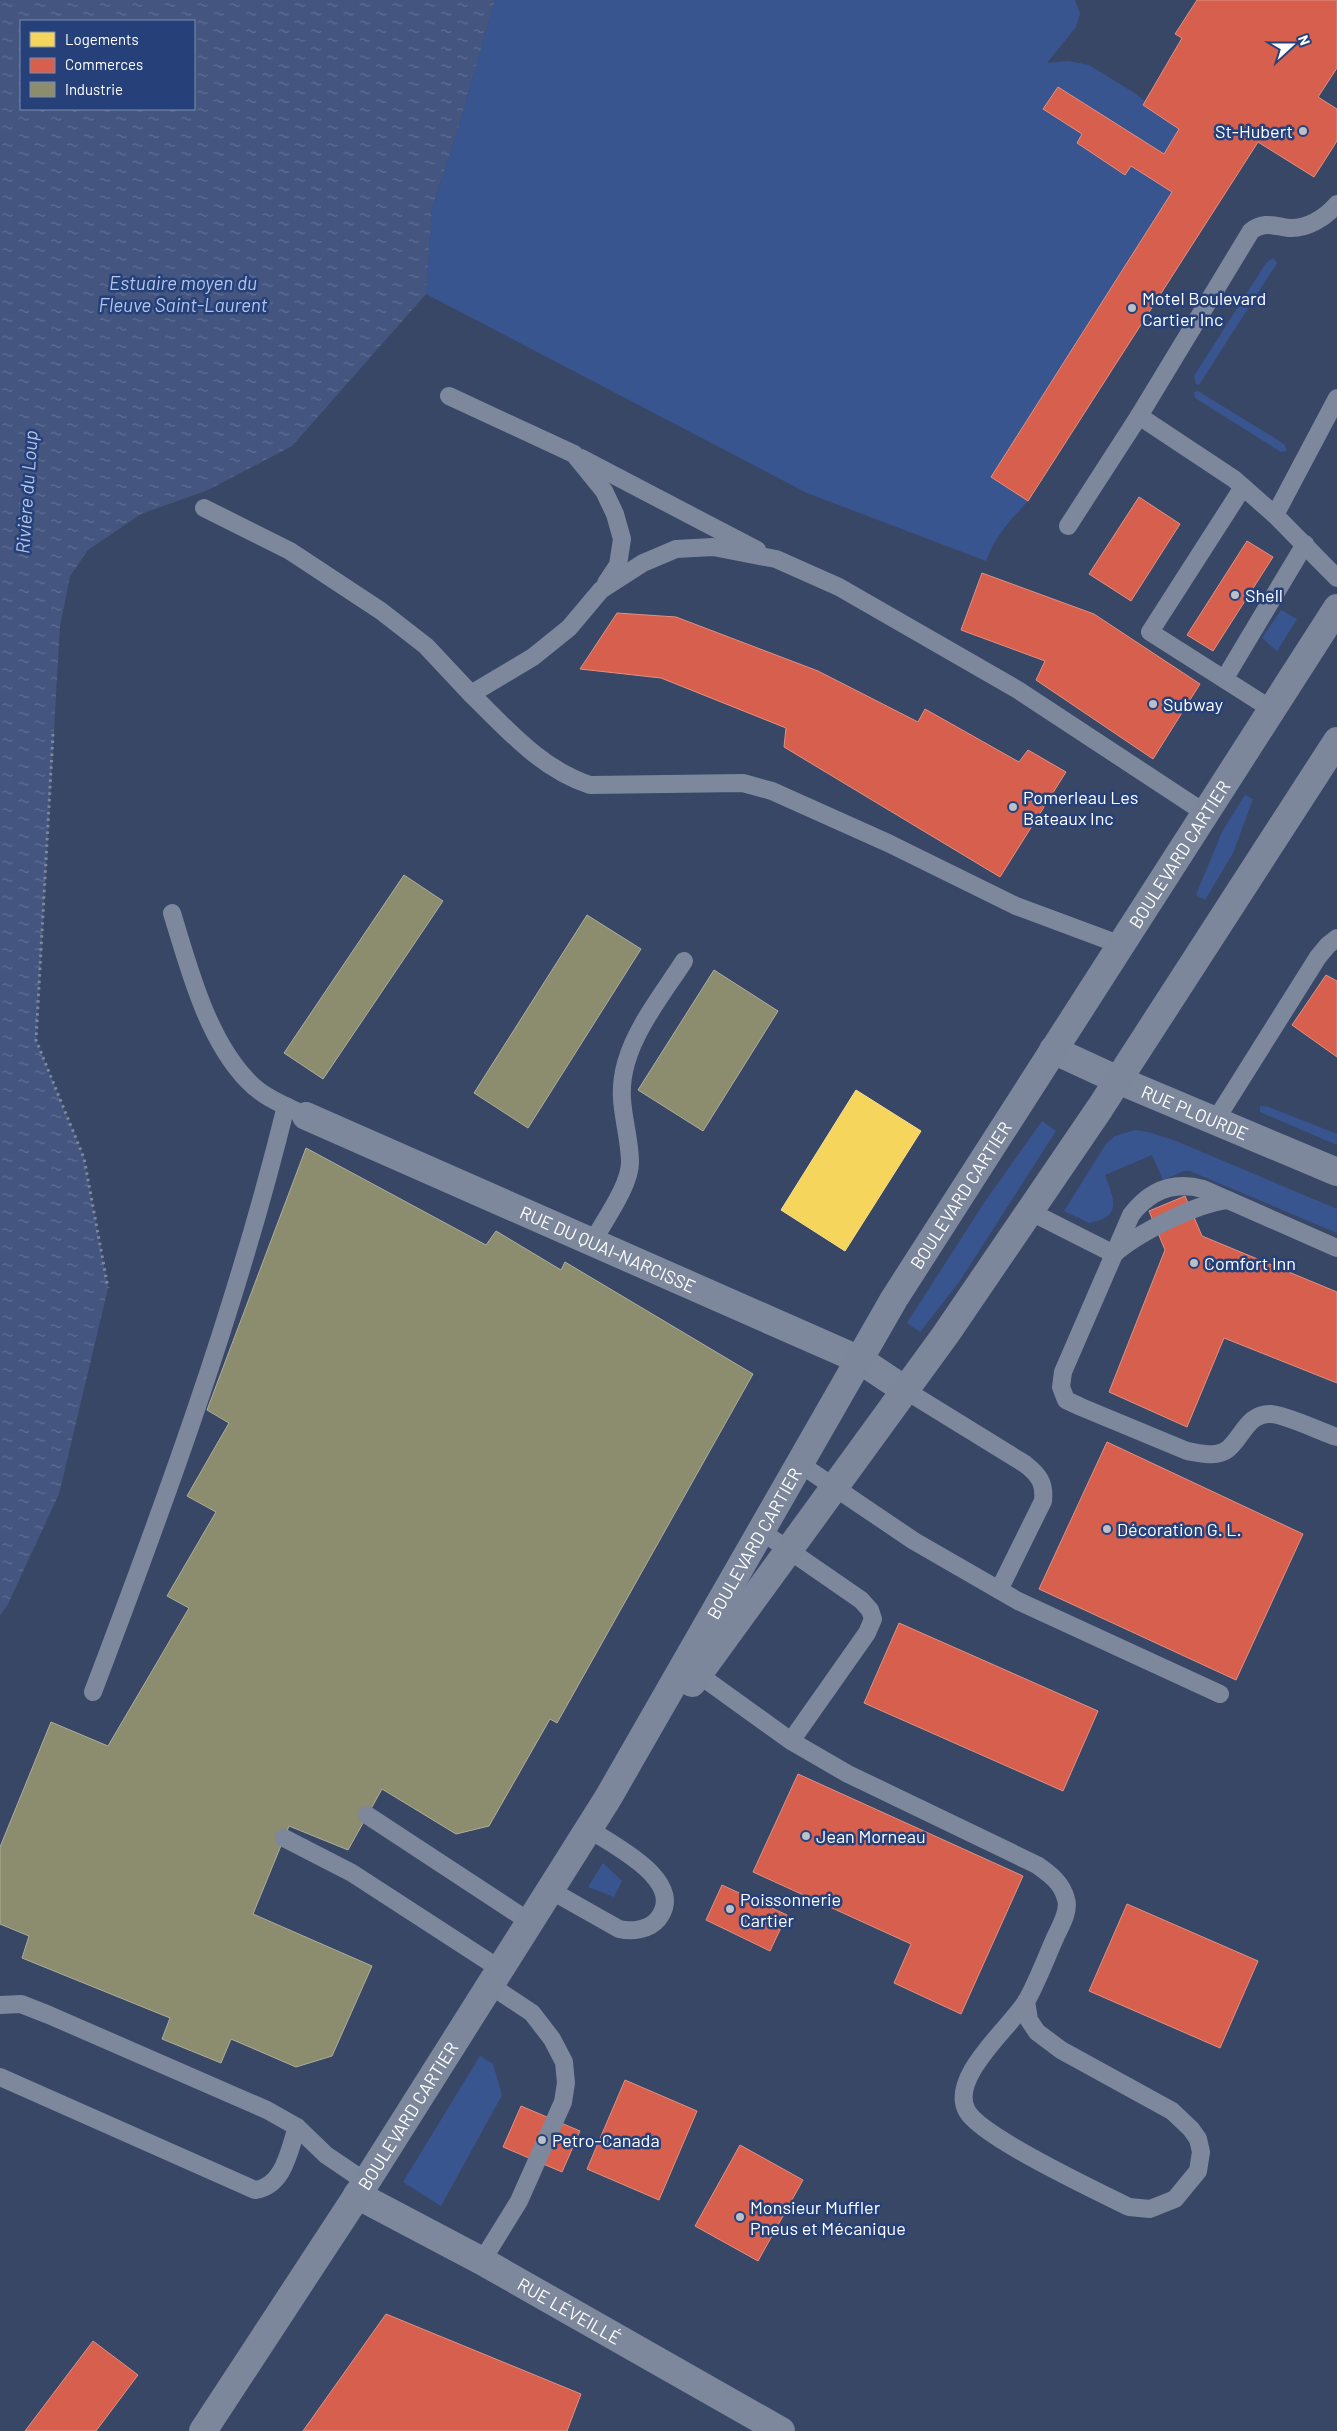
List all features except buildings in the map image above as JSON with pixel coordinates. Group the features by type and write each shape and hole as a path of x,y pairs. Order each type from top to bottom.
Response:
{"main road":[{"name":"BOULEVARD CARTIER","path":"692,1669 761,1531 894,1299 1271,709 1334,621"},
{"name":"BOULEVARD CARTIER","path":"203,2431 362,2188 588,1829 692,1669 789,1550 905,1390 1030,1211 1118,1080 1337,741"}],"street":[{"name":"RUE PLOURDE","path":"1053,1050 1118,1080 1337,1172"},
{"name":"RUE DU QUAI-NARCISSE","path":"296,1111 860,1360 905,1390"},
{"name":"RUE LÉVEILLÉ","path":"362,2188 482,2261 781,2431"}],"lane":[{"path":"1068,526 1139,416 1251,230 1259,225 1270,224 1289,228 1305,226 1321,218 1337,204"},
{"path":"449,396 574,454 776,559 840,587 960,654 1072,723 1205,813"},
{"path":"1275,515 1337,398"},
{"path":"1139,416 1202,457 1243,487 1305,544 1337,578"},
{"path":"471,694 533,657 569,628 601,590 618,564 622,539 615,514 604,491 574,454"},
{"path":"1243,487 1150,632 1271,709"},
{"path":"204,508 290,551 381,611 426,646 529,751 566,777 590,785 743,783 772,791 888,843 1016,906 1121,945"},
{"path":"1225,678 1305,544"},
{"path":"601,590 643,563 676,549 713,546 776,559"},
{"path":"93,1692 144,1558 190,1428 262,1205 296,1111 270,1098 248,1082 226,1053 204,1008 172,913"},
{"path":"1214,1121 1318,958 1328,945 1337,938"},
{"path":"592,1243 626,1181 630,1162 622,1115 621,1090 626,1062 641,1031 684,961"},
{"path":"1337,1248 1228,1200 1187,1185 1174,1186 1150,1196 1132,1214 1063,1372 1061,1387 1066,1400 1187,1451 1205,1454 1219,1453 1228,1449 1247,1424 1260,1416 1272,1414 1337,1437"},
{"path":"1114,1254 1138,1236 1201,1206 1214,1201 1228,1200"},
{"path":"1030,1211 1114,1254"},
{"path":"905,1390 1025,1464 1038,1475 1045,1488 1043,1501 999,1590"},
{"path":"800,1464 914,1540 999,1590 1220,1694"},
{"path":"761,1531 861,1600 870,1610 873,1619 867,1633 791,1741"},
{"path":"692,1669 791,1741 848,1774 1029,1861 1051,1875 1062,1887 1067,1901 1064,1918 1026,2001 992,2041 972,2074 963,2094 966,2111 980,2126 1015,2148 1129,2207 1150,2209 1175,2199 1198,2171 1201,2152 1198,2139 1191,2129 1172,2111 1061,2050 1037,2032 1030,2020 1026,2001"},
{"path":"367,1815 530,1922"},
{"path":"550,1890 619,1929 629,1931 640,1929 658,1920 662,1912 664,1897 653,1874 588,1829"},
{"path":"284,1838 352,1872 495,1977 532,2013 552,2039 564,2062 566,2082 563,2102 519,2201 482,2261"},
{"path":"0,2005 21,2004 49,2014 267,2110 297,2127 362,2188"},
{"path":"0,2077 255,2190 265,2189 274,2184 284,2166 297,2127"}],"path":[{"path":"53,734 36,1040 84,1158 108,1288"}],"shaded area":[{"path":"495,0 1075,0 1080,14 1076,27 1047,63 1068,61 1089,65 1136,94 1179,129 1164,154 1058,87 1043,109 1082,134 1077,143 1125,175 1131,166 1172,192 991,477 1028,501 998,537 986,561 807,493 426,294 432,208 457,132"},
{"path":"1273,258 1277,263 1199,385 1196,384 1194,376 1266,263"},
{"path":"1198,391 1284,444 1287,451 1281,452 1195,398 1194,392"},
{"path":"1281,610 1297,619 1277,651 1262,638"},
{"path":"1245,795 1253,799 1233,853 1205,900 1196,895 1222,832"},
{"path":"1260,1106 1269,1107 1337,1134 1337,1145 1260,1112"},
{"path":"1042,1121 1056,1131 959,1282 920,1332 907,1323 984,1203"},
{"path":"1135,1130 1176,1141 1337,1209 1337,1233 1190,1171 1184,1171 1163,1180 1152,1155 1105,1175 1113,1199 1112,1211 1107,1216 1089,1223 1064,1211 1106,1144 1115,1136"},
{"path":"603,1863 622,1881 614,1897 588,1887"},
{"path":"480,2056 493,2064 502,2095 441,2206 403,2182"}],"water":[{"name":"Estuaire moyen du Fleuve Saint-Laurent","path":"0,0 495,0 457,132 432,208 426,294 292,446 208,490 141,514 88,550 70,576 60,626 36,1040 84,1158 108,1288 59,1494 7,1606 0,1615"}],"place":[{"name":"St-Hubert","path":"1303,131"},
{"name":"Motel Boulevard Cartier Inc","path":"1132,308"},
{"name":"Shell","path":"1235,595"},
{"name":"Subway","path":"1153,704"},
{"name":"Pomerleau Les Bateaux Inc","path":"1013,807"},
{"name":"Comfort Inn","path":"1194,1263"},
{"name":"Décoration G. L.","path":"1107,1529"},
{"name":"Jean Morneau","path":"806,1836"},
{"name":"Poissonnerie Cartier","path":"730,1909"},
{"name":"Petro-Canada","path":"542,2140"},
{"name":"Monsieur Muffler Pneus et Mécanique","path":"740,2217"}],"water label":[{"name":"Rivière du Loup","path":"26,492"}]}
